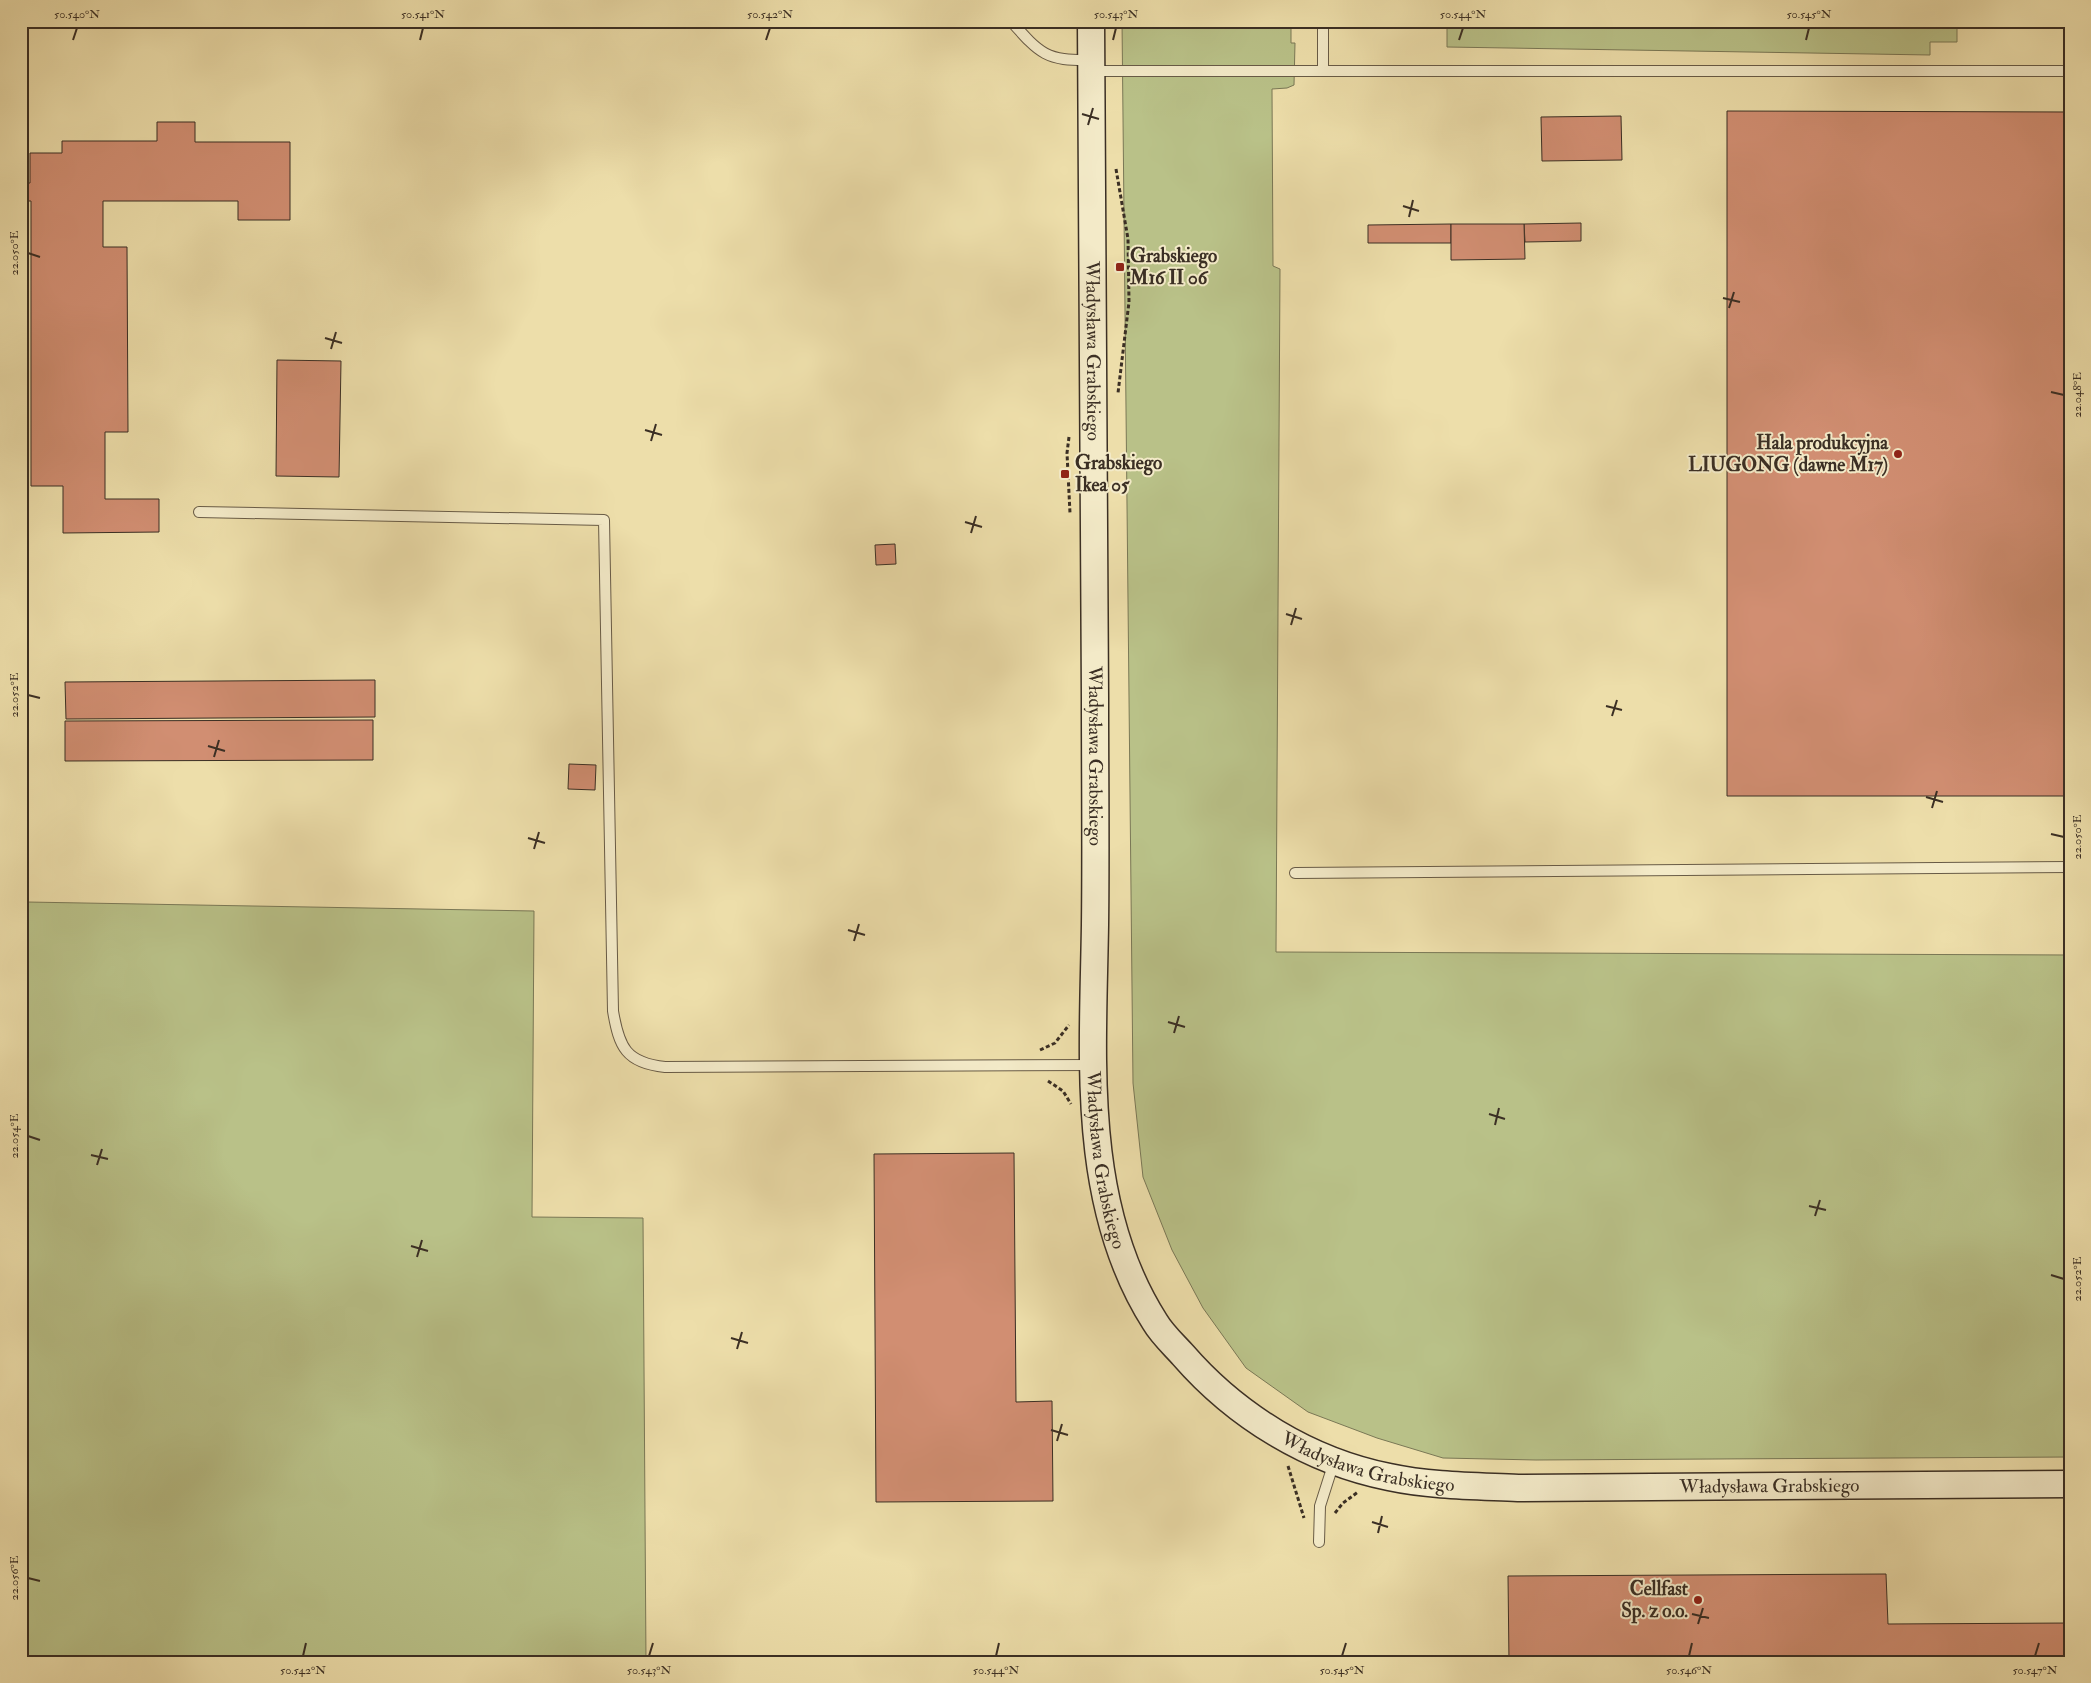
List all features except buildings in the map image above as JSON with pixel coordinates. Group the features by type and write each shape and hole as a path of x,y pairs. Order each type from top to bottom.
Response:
{"street":[{"name":"Władysława Grabskiego","path":"1091,21 1096,832 1092,1065 1102,1186 1123,1261 1156,1325 1202,1378 1222,1396 1281,1436 1334,1461 1389,1477 1452,1485 1518,1488 2070,1484"}],"lane":[{"path":"1011,21 1044,54 1060,60 1091,66 1323,71 2070,71"},
{"path":"1323,21 1323,71"},
{"path":"199,512 604,520 613,1011 616,1032 622,1046 633,1058 646,1065 665,1067 1092,1065"},
{"path":"1295,873 2070,867"},
{"path":"1319,1542 1318,1531 1324,1492 1334,1461"}],"path":[{"path":"1116,163 1128,239 1129,302 1117,400"},
{"path":"1286,1464 1305,1520 1304,1530 1318,1531"}],"green space":[{"path":"1122,21 1291,21 1291,43 1295,43 1294,85 1287,88 1272,89 1273,266 1280,269 1276,952 2070,955 2070,1457 1536,1460 1443,1458 1377,1438 1308,1412 1246,1368 1203,1308 1172,1250 1143,1177 1133,1083"},
{"path":"1447,21 1957,21 1957,42 1930,42 1930,55 1447,47"},
{"path":"27,902 534,911 532,1217 643,1218 646,1662 21,1662 21,997"}],"place":[{"name":"Grabskiego M16 II 06","path":"1120,267"},
{"name":"Hala produkcyjna LIUGONG (dawne M17)","path":"1898,454"},
{"name":"Grabskiego Ikea 05","path":"1065,474"},
{"name":"Cellfast Sp. z o.o.","path":"1698,1600"}]}
